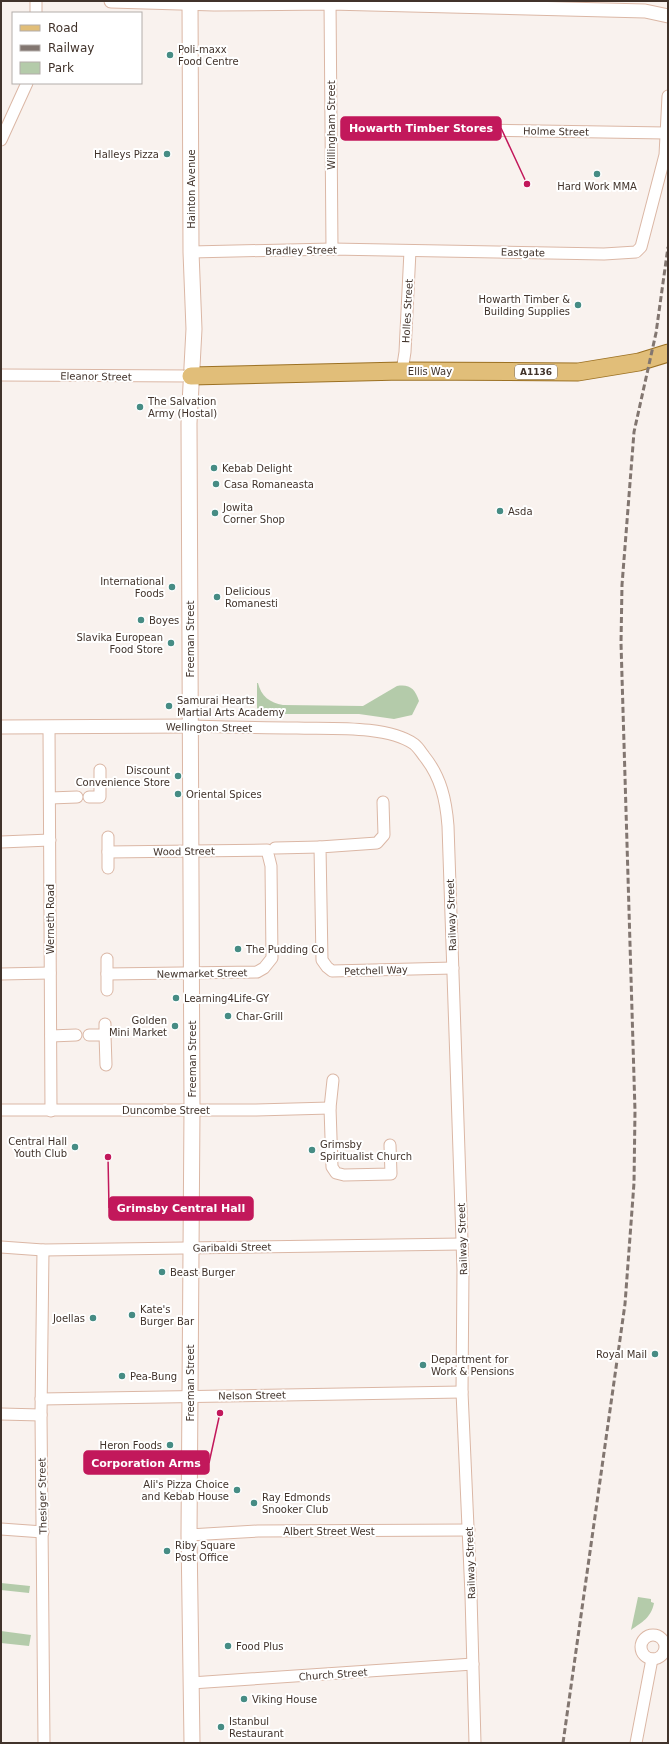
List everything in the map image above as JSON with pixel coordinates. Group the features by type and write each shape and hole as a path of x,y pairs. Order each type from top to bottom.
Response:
{"main road":[{"name":"Hainton Avenue","path":"190,2 191,252 194,330 191,376"},
{"name":"Ellis Way","path":"191,376 402,371 578,372 640,362 668,353"},
{"name":"Freeman Street","path":"191,376 189,423 192,1110 189,1535 192,1743"}],"street":[{"path":"36,1 36,12"},
{"path":"111,1 554,5 645,11 668,16"},
{"name":"Willingham Street","path":"330,2 332,249"},
{"path":"1,140 27,84"},
{"path":"666,133 668,96"},
{"name":"Holme Street","path":"422,129 666,133"},
{"name":"Eastgate","path":"410,251 604,254 636,252 641,247 647,231 665,155 666,133"},
{"name":"Bradley Street","path":"191,252 332,249 410,251"},
{"name":"Holles Street","path":"402,371 405,352 410,251"},
{"name":"Eleanor Street","path":"1,375 191,376"},
{"name":"Wellington Street","path":"1,726 191,726 362,731 384,733 414,744"},
{"name":"Werneth Road","path":"50,727 51,1111"},
{"name":"Railway Street","path":"414,744 435,772 442,787 447,806 462,1244 462,1392 475,1743"},
{"path":"96,799 100,770"},
{"path":"50,798 76,797"},
{"path":"275,848 320,847 377,843 384,835 383,802"},
{"path":"108,837 108,868"},
{"path":"1,842 50,840"},
{"name":"Petchell Way","path":"320,847 321,950 322,960 327,967 332,971 452,968"},
{"name":"Wood Street","path":"108,852 260,849"},
{"name":"Newmarket Street","path":"107,974 257,972 264,968 272,958 271,859 267,850 260,849"},
{"path":"107,958 107,990"},
{"path":"1,974 50,973"},
{"path":"89,1035 105,1030 106,1065"},
{"path":"51,1036 76,1035"},
{"path":"333,1080 330,1108 332,1167 336,1174 391,1174 390,1145"},
{"name":"Duncombe Street","path":"1,1110 51,1111 330,1108"},
{"name":"Garibaldi Street","path":"1,1247 43,1250 462,1244"},
{"name":"Thesiger Street","path":"43,1250 41,1415 44,1743"},
{"name":"Nelson Street","path":"41,1399 462,1392"},
{"path":"1,1414 41,1415"},
{"path":"1,1529 43,1532"},
{"name":"Albert Street West","path":"189,1535 258,1531 468,1530"},
{"path":"636,1743 652,1659"},
{"name":"Church Street","path":"192,1683 473,1664"}],"green space":[{"path":"257,683 261,692 270,701 283,705 363,706 397,686 405,686 414,690 419,701 412,715 394,719 359,714 257,714"},
{"path":"1,1583 30,1586 29,1593 1,1590"},
{"path":"638,1597 651,1599 651,1602 654,1603 653,1608 642,1622 631,1630"},
{"path":"1,1631 31,1635 29,1646 1,1643"}],"railway":[{"path":"563,1743 625,1304 634,1183 635,1111 621,643 622,585 634,432 656,333 668,247"}],"place":[{"name":"Poli-maxx Food Centre","path":"170,55"},
{"name":"Halleys Pizza","path":"167,154"},
{"name":"Hard Work MMA","path":"597,174"},
{"name":"Howarth Timber Stores","path":"527,184"},
{"name":"Howarth Timber & Building Supplies","path":"578,305"},
{"name":"The Salvation Army (Hostal)","path":"140,407"},
{"name":"Kebab Delight","path":"214,468"},
{"name":"Casa Romaneasta","path":"216,484"},
{"name":"Asda","path":"500,511"},
{"name":"Jowita Corner Shop","path":"215,513"},
{"name":"International Foods","path":"172,587"},
{"name":"Delicious Romanesti","path":"217,597"},
{"name":"Boyes","path":"141,620"},
{"name":"Slavika European Food Store","path":"171,643"},
{"name":"Samurai Hearts Martial Arts Academy","path":"169,706"},
{"name":"Discount Convenience Store","path":"178,776"},
{"name":"Oriental Spices","path":"178,794"},
{"name":"The Pudding Co","path":"238,949"},
{"name":"Learning4Life-GY","path":"176,998"},
{"name":"Char-Grill","path":"228,1016"},
{"name":"Golden Mini Market","path":"175,1026"},
{"name":"Central Hall Youth Club","path":"75,1147"},
{"name":"Grimsby Spiritualist Church","path":"312,1150"},
{"name":"Grimsby Central Hall","path":"108,1157"},
{"name":"Beast Burger","path":"162,1272"},
{"name":"Kate's Burger Bar","path":"132,1315"},
{"name":"Joellas","path":"93,1318"},
{"name":"Royal Mail","path":"655,1354"},
{"name":"Department for Work & Pensions","path":"423,1365"},
{"name":"Pea-Bung","path":"122,1376"},
{"name":"Corporation Arms","path":"220,1413"},
{"name":"Heron Foods","path":"170,1445"},
{"name":"Ali's Pizza Choice and Kebab House","path":"237,1490"},
{"name":"Ray Edmonds Snooker Club","path":"254,1503"},
{"name":"Riby Square Post Office","path":"167,1551"},
{"name":"Food Plus","path":"228,1646"},
{"name":"Viking House","path":"244,1699"},
{"name":"Istanbul Restaurant","path":"221,1727"}]}
